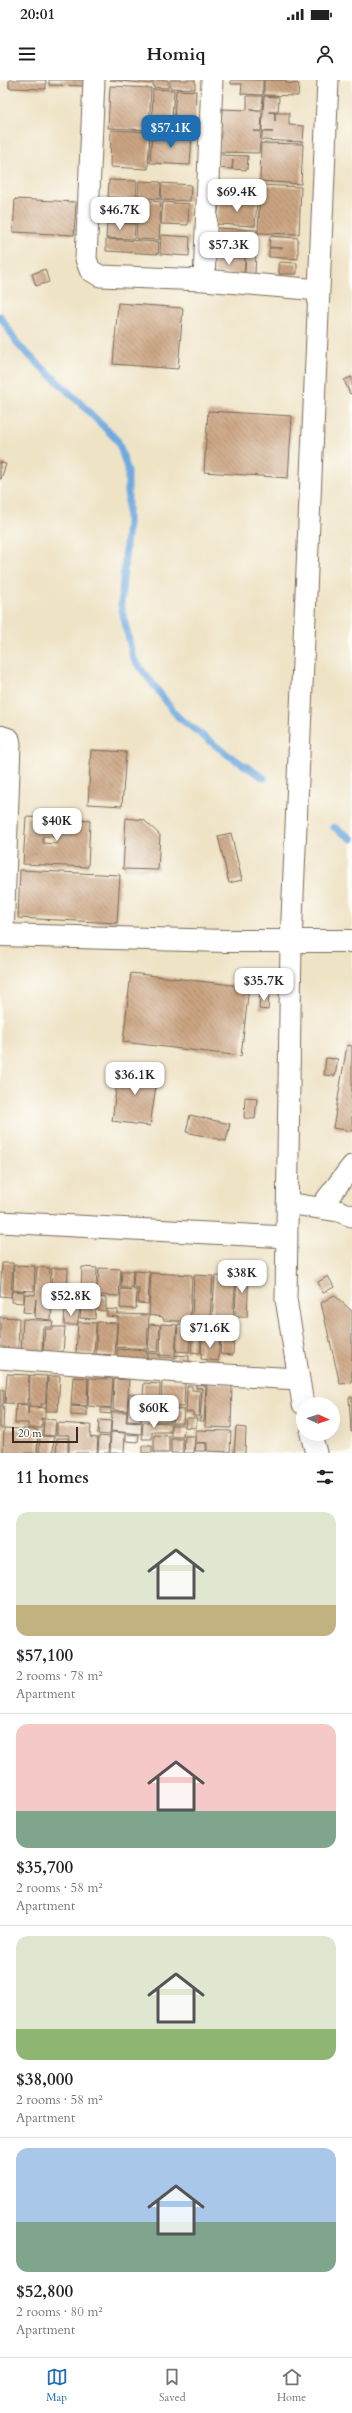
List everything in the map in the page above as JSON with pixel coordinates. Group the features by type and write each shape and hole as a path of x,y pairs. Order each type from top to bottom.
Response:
{"street":[{"path":"94,80 86,260 90,270 100,276 204,280 319,290"},
{"path":"204,280 212,80"},
{"path":"302,1397 286,1299 291,942 328,80"},
{"path":"0,736 9,739 10,744 4,815 2,935 291,942 352,941"},
{"path":"320,1208 352,1166"},
{"path":"288,1203 338,1211 352,1216"},
{"path":"0,1222 287,1237"},
{"path":"0,1358 192,1373 298,1379"},
{"path":"313,1441 316,1453"}],"building":[{"path":"9,80 46,80 46,89 9,88"},
{"path":"49,80 85,80 85,86 49,85"},
{"path":"110,80 152,80 151,84"},
{"path":"153,80 168,80 168,88 153,87"},
{"path":"170,80 195,80 195,89 170,88"},
{"path":"231,80 263,80 263,95 241,94 242,84 231,84"},
{"path":"264,80 286,80 286,83 299,84 298,96 264,95"},
{"path":"110,86 151,88 149,130 108,128"},
{"path":"153,89 174,90 172,120 152,119"},
{"path":"176,90 196,91 195,121 174,120"},
{"path":"247,96 263,96 262,110 250,110 262,112 261,131 253,131 261,132 259,153 219,152 222,109 247,110"},
{"path":"264,96 279,97 278,112 269,112 289,113 289,125 304,126 303,142 262,140 262,132 273,132 262,131"},
{"path":"111,130 150,132 148,169 110,167"},
{"path":"152,133 192,135 190,165 150,163"},
{"path":"261,143 303,144 301,184 260,181"},
{"path":"219,155 248,156 247,170 219,168"},
{"path":"109,180 137,181 136,199 108,197"},
{"path":"139,181 161,182 160,199 138,198"},
{"path":"162,183 191,185 190,201 161,200"},
{"path":"218,183 259,185 258,199 217,197"},
{"path":"260,185 301,187 299,234 258,233"},
{"path":"15,199 76,202 74,235 13,232"},
{"path":"220,199 257,201 255,226 216,224"},
{"path":"109,200 136,201 135,223 107,221"},
{"path":"138,200 161,202 159,240 136,239"},
{"path":"163,202 189,204 188,225 161,224"},
{"path":"107,223 135,224 134,239 106,238"},
{"path":"216,228 257,230 255,274 245,273 246,255 215,254"},
{"path":"161,235 190,237 189,256 160,254"},
{"path":"270,236 298,238 298,259 269,257 269,248 283,248 269,247"},
{"path":"106,239 159,242 158,254 106,251"},
{"path":"214,257 245,258 244,275 214,273"},
{"path":"279,262 297,263 297,274 279,274"},
{"path":"45,269 49,282 36,286 32,274"},
{"path":"118,303 183,308 178,369 113,364"},
{"path":"352,377 352,393 350,394 344,380"},
{"path":"208,411 292,416 288,478 204,472"},
{"path":"0,462 6,464 1,479 0,479"},
{"path":"91,750 126,752 122,806 88,804"},
{"path":"26,817 90,821 88,867 23,864","holes":["43,836 57,837 57,844 43,843"]},
{"path":"126,818 144,820 160,835 158,870 123,869"},
{"path":"231,833 242,880 229,883 218,836"},
{"path":"20,870 120,875 117,923 18,918"},
{"path":"131,973 249,987 241,1056 123,1042"},
{"path":"260,993 269,994 268,1010 259,1009"},
{"path":"347,1045 352,1046 352,1131 333,1128"},
{"path":"326,1058 338,1059 335,1076 324,1075"},
{"path":"119,1066 158,1072 150,1126 112,1121"},
{"path":"245,1097 257,1098 255,1119 244,1118"},
{"path":"190,1115 230,1124 226,1141 186,1132"},
{"path":"2,1263 13,1263 11,1297 0,1296"},
{"path":"14,1265 35,1266 34,1291 13,1290"},
{"path":"37,1267 50,1268 49,1300 50,1297 52,1297 51,1320 35,1318 36,1299 34,1313 23,1312 25,1294 35,1295"},
{"path":"82,1267 97,1268 96,1291 81,1290"},
{"path":"52,1268 68,1268 67,1291 51,1290"},
{"path":"99,1268 121,1269 119,1296 97,1295"},
{"path":"237,1270 249,1271 247,1317 235,1317"},
{"path":"122,1271 133,1271 132,1288 121,1288"},
{"path":"134,1271 150,1272 148,1304 138,1303 139,1288 133,1288"},
{"path":"151,1273 192,1275 190,1322 163,1320 163,1317 149,1315"},
{"path":"194,1275 213,1276 210,1317 192,1316"},
{"path":"215,1276 236,1277 233,1318 212,1317"},
{"path":"328,1276 334,1287 323,1293 318,1282"},
{"path":"121,1289 137,1290 136,1309 120,1308"},
{"path":"12,1291 24,1292 24,1303 11,1302"},
{"path":"53,1291 67,1292 66,1306 53,1305"},
{"path":"69,1291 80,1291 80,1306 68,1306"},
{"path":"334,1295 352,1311 352,1383 340,1384 321,1303"},
{"path":"82,1297 96,1298 95,1319 80,1318"},
{"path":"97,1297 106,1298 106,1311 97,1310"},
{"path":"65,1308 80,1309 77,1325 64,1325"},
{"path":"107,1309 118,1310 118,1314 149,1315 147,1349 116,1347 118,1317 107,1316"},
{"path":"0,1317 19,1318 18,1351 0,1350"},
{"path":"204,1318 228,1320 227,1336 203,1335"},
{"path":"23,1319 53,1321 52,1327 43,1327 42,1352 21,1351"},
{"path":"230,1321 236,1321 235,1333 229,1333"},
{"path":"78,1322 96,1323 94,1354 76,1353"},
{"path":"97,1322 117,1323 115,1355 96,1354"},
{"path":"150,1324 160,1325 158,1352 148,1351"},
{"path":"161,1324 177,1325 175,1356 160,1355"},
{"path":"178,1324 191,1325 189,1352 176,1351"},
{"path":"193,1326 202,1326 200,1353 191,1352"},
{"path":"53,1327 65,1327 63,1352 43,1351 45,1329 53,1329"},
{"path":"221,1337 234,1337 233,1355 220,1354"},
{"path":"202,1338 220,1339 218,1361 201,1359"},
{"path":"117,1349 147,1351 147,1364 117,1363"},
{"path":"148,1353 159,1354 159,1357 176,1358 176,1355 189,1356 188,1370 147,1368"},
{"path":"7,1374 29,1375 27,1404 5,1403"},
{"path":"30,1375 47,1376 45,1404 41,1404 42,1407 29,1406"},
{"path":"48,1376 60,1376 58,1411 46,1411"},
{"path":"73,1377 88,1378 87,1406 71,1405"},
{"path":"89,1378 113,1379 111,1408 88,1406"},
{"path":"114,1379 129,1380 127,1411 113,1410"},
{"path":"162,1381 185,1382 184,1407 161,1406"},
{"path":"144,1383 160,1384 159,1414 142,1414 143,1399 141,1422 127,1421 129,1394 143,1395"},
{"path":"196,1383 206,1386 204,1421 200,1421 202,1388 196,1388"},
{"path":"207,1383 232,1384 231,1428 205,1427"},
{"path":"187,1386 192,1386 192,1390 200,1391 199,1416 193,1416 193,1412 186,1412"},
{"path":"0,1390 4,1390 4,1404 0,1404"},
{"path":"349,1397 352,1397 352,1432 351,1432"},
{"path":"16,1404 28,1405 28,1415 29,1407 45,1408 45,1418 40,1419 42,1419 42,1428 28,1428 28,1423 15,1423"},
{"path":"0,1406 4,1406 3,1428 0,1428"},
{"path":"71,1406 87,1407 87,1416 71,1415"},
{"path":"160,1407 172,1408 171,1421 155,1421 155,1415 159,1415"},
{"path":"101,1408 111,1408 111,1414 101,1413"},
{"path":"173,1409 184,1410 183,1423 172,1423"},
{"path":"112,1412 127,1412 126,1422 142,1423 141,1434 111,1431"},
{"path":"186,1418 197,1418 196,1428 185,1427"},
{"path":"44,1419 56,1420 55,1436 43,1435"},
{"path":"99,1420 111,1421 110,1435 98,1434"},
{"path":"143,1422 171,1423 170,1432 152,1432 152,1439 142,1439"},
{"path":"57,1423 91,1425 90,1437 98,1438 97,1453 69,1453 69,1435 57,1435"},
{"path":"171,1425 184,1425 183,1437 171,1437"},
{"path":"236,1427 246,1428 245,1453 234,1453"},
{"path":"4,1428 38,1430 37,1453 3,1453"},
{"path":"196,1430 231,1431 230,1452 207,1451 207,1443 196,1442"},
{"path":"111,1432 125,1433 124,1453 110,1453"},
{"path":"126,1434 139,1435 138,1442 126,1441"},
{"path":"154,1435 169,1436 169,1453 154,1453"},
{"path":"40,1436 54,1437 53,1453 39,1453"},
{"path":"99,1436 110,1437 109,1453 98,1453"},
{"path":"185,1436 195,1436 194,1453 184,1453"},
{"path":"57,1438 68,1438 68,1453 56,1453"},
{"path":"171,1439 183,1439 183,1453 171,1453"},
{"path":"196,1443 206,1443 206,1451 195,1451"},
{"path":"142,1446 152,1446 152,1453 142,1453"}],"waterway":[{"path":"0,316 19,346 74,397 118,441 128,471 128,523 121,605 133,658 178,717 228,755 264,778"},
{"path":"334,827 352,839"}]}
